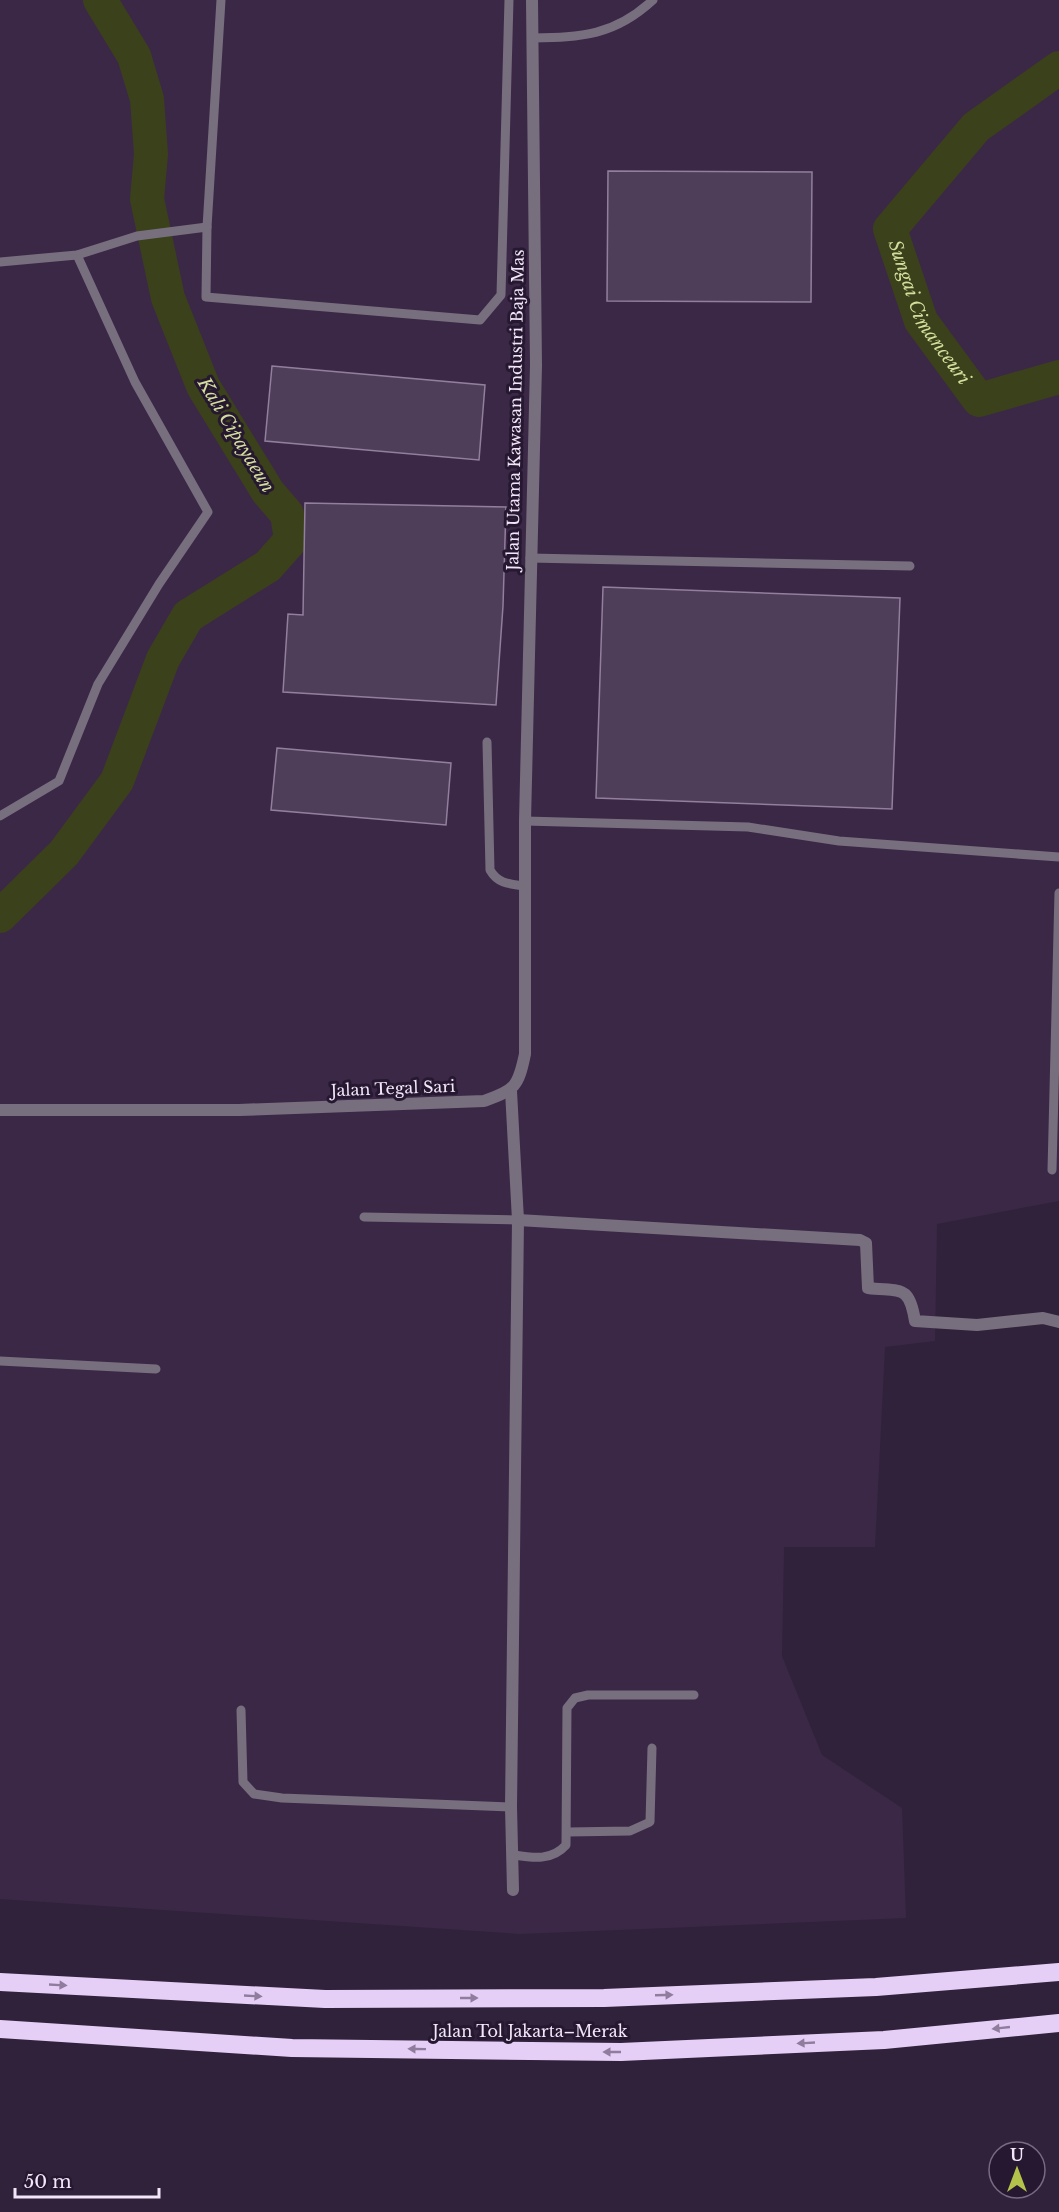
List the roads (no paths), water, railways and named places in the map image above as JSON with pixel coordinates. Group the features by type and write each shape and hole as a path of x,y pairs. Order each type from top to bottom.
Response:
{"highway":[{"name":"Jalan Tol Jakarta–Merak","path":"0,1982 325,2000 604,1998 876,1987 1059,1972"},
{"name":"Jalan Tol Jakarta–Merak","path":"0,2029 292,2048 621,2052 884,2040 1059,2023"}],"street":[{"name":"Jalan Utama Kawasan Industri Baja Mas","path":"525,821 536,365 532,0"},
{"path":"513,1890 514,1856 511,1807 518,1220 511,1091 521,1074 525,1054 525,821"},
{"name":"Jalan Tegal Sari","path":"0,1110 286,1108 484,1101 511,1091"},
{"path":"518,1220 860,1240 866,1244 868,1288 906,1293 912,1299 915,1321 985,1325 1043,1318 1059,1322"}],"lane":[{"path":"221,0 207,227 206,297 480,320 501,295 509,0"},
{"path":"532,38 585,37 639,13 653,0"},
{"path":"0,262 76,255 137,237 207,227"},
{"path":"0,816 59,780 98,684 159,584 208,512 135,382 76,255"},
{"path":"530,558 909,566"},
{"path":"488,742 490,870 494,878 506,884 525,886"},
{"path":"525,821 748,827 839,841 1059,857"},
{"path":"1052,1170 1059,893"},
{"path":"364,1217 518,1220"},
{"path":"0,1361 156,1369"},
{"path":"514,1856 536,1858 550,1856 566,1845 568,1832 567,1708 575,1698 588,1695 694,1695"},
{"path":"241,1710 243,1782 254,1794 282,1798 511,1807"},
{"path":"568,1832 630,1831 650,1822 652,1748"}],"waterway":[{"name":"Kali Cipayaeun","path":"0,916 64,853 117,781 163,659 188,616 268,566 291,540 287,514 268,492 203,386 168,298 147,199 151,154 147,99 134,56 100,0"},
{"name":"Sungai Cimanceuri","path":"1059,68 976,127 890,229 921,321 979,400 1059,377"}]}
